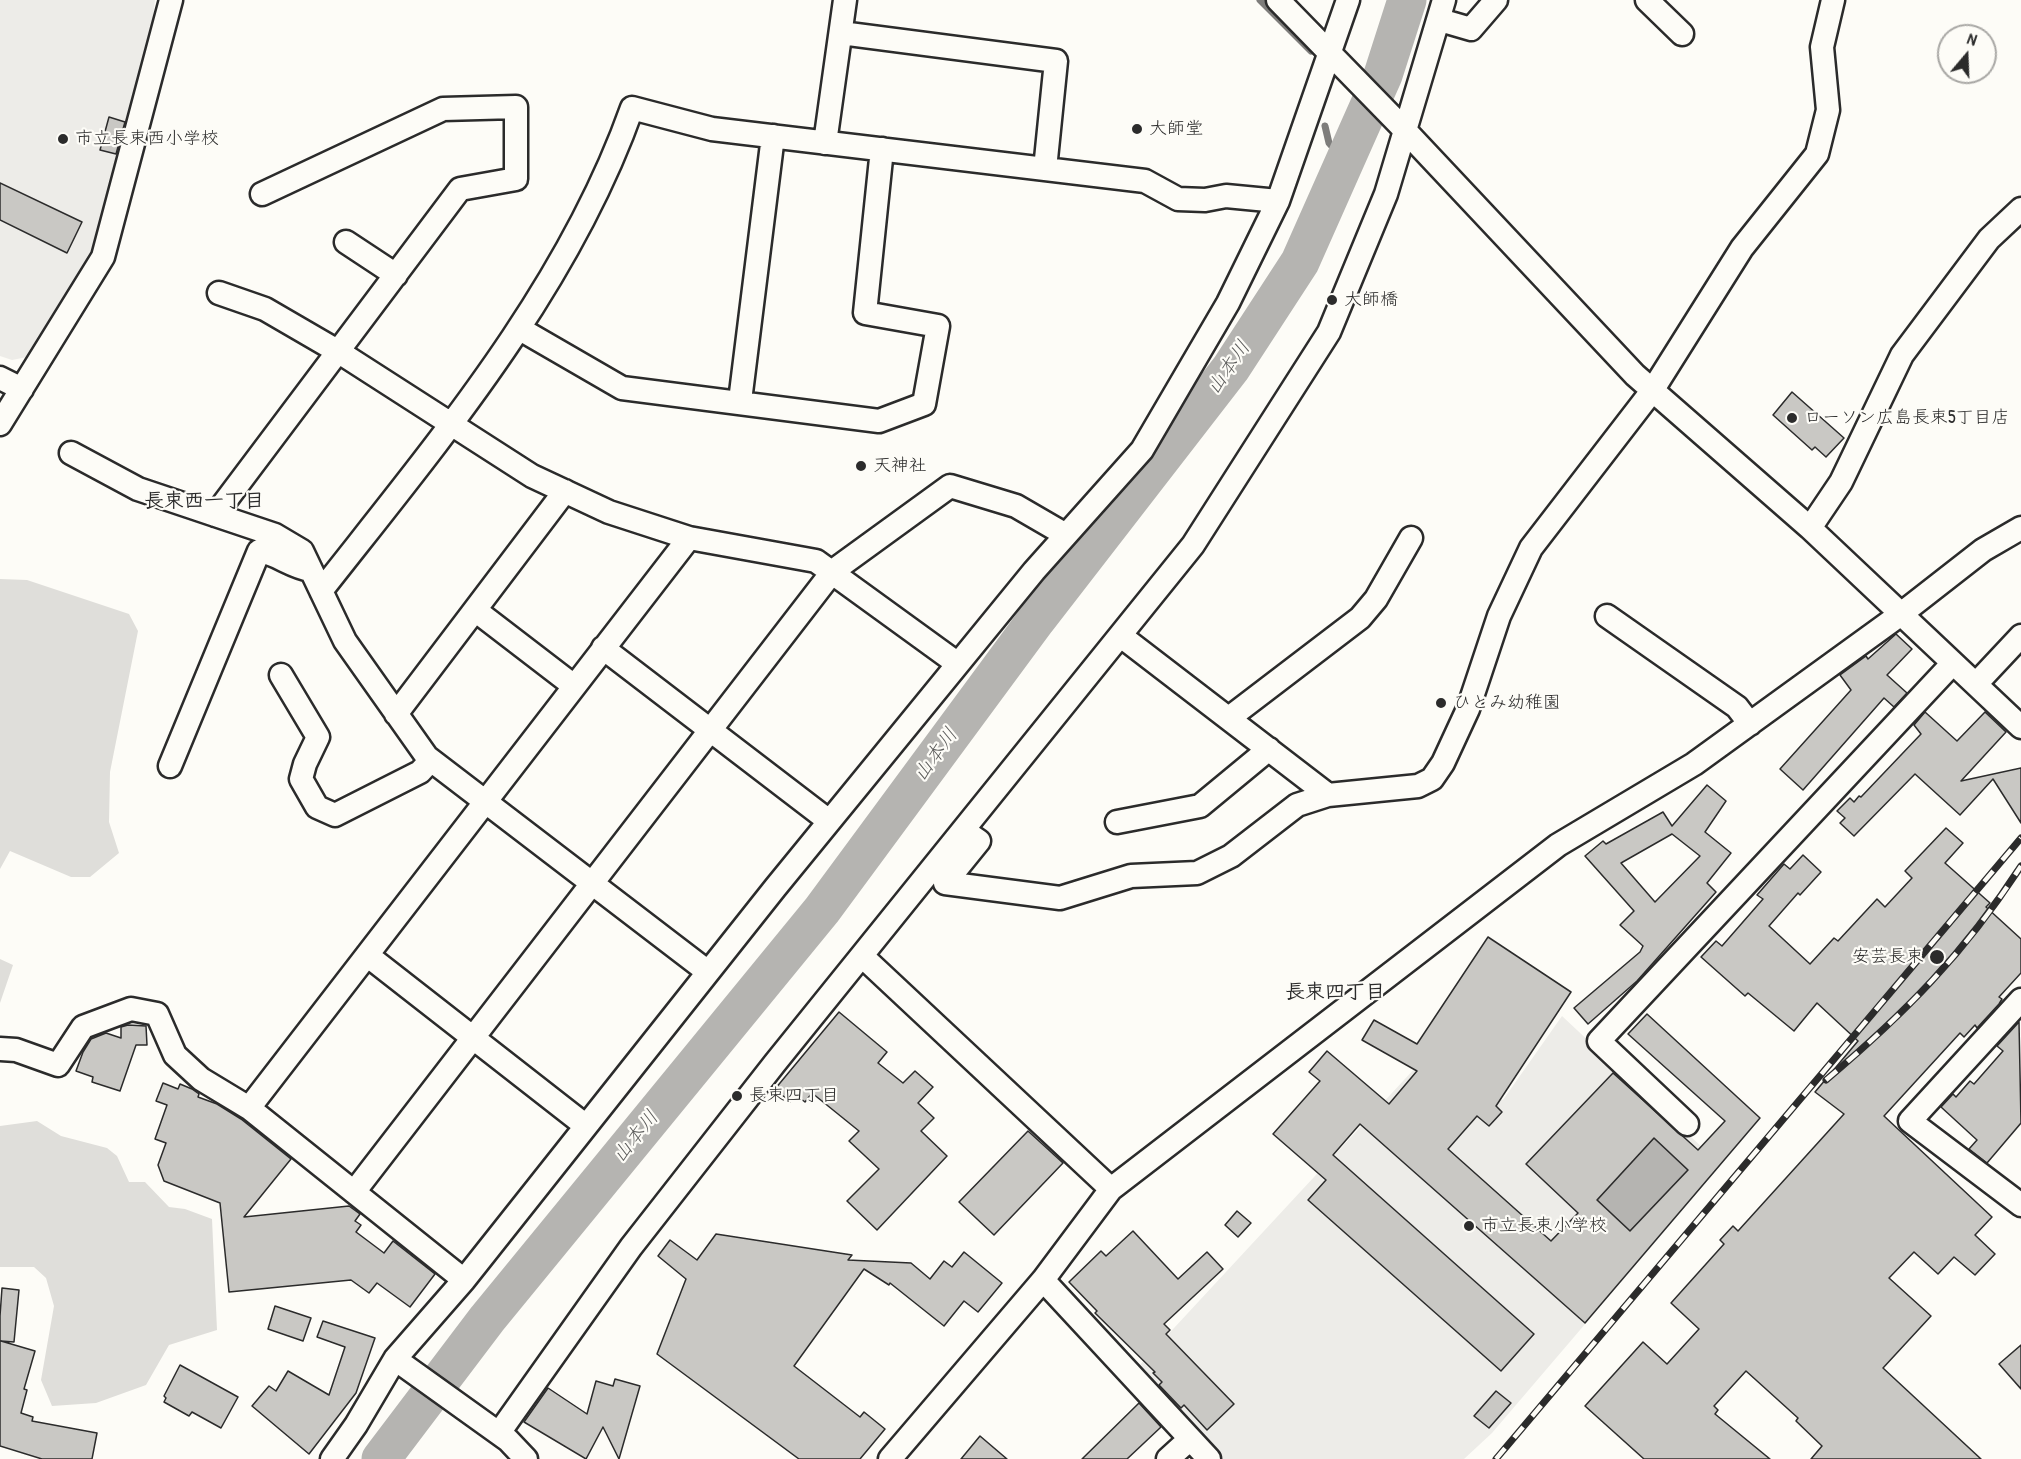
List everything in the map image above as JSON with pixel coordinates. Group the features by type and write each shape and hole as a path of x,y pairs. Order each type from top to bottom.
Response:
{"street":[{"path":"0,424 103,257 171,0"},
{"path":"825,143 845,0"},
{"path":"1278,0 1635,375 1810,528 2021,727"},
{"path":"332,1459 400,1363 464,1280 829,821 958,663 1066,535 1142,450 1228,303 1278,201 1337,60 1348,0"},
{"path":"500,1439 631,1247 1193,545 1329,332 1386,194 1402,128 1442,10 1471,29 1496,0"},
{"path":"1647,0 1682,34"},
{"path":"963,830 979,841 945,883 1060,898 1131,876 1197,873 1231,856 1297,805 1328,795 1418,786 1432,779 1443,763 1468,709 1499,616 1531,548 1653,391 1742,248 1816,154 1828,110 1822,47 1833,0"},
{"path":"841,33 1056,61 1045,169"},
{"path":"215,515 460,189 516,179 516,107 443,109 262,194"},
{"path":"321,591 452,424 520,329 616,153 632,108 712,129 1145,181 1178,199 1204,200 1226,196 1278,201"},
{"path":"740,401 772,136"},
{"path":"520,329 622,388 740,401 879,421 924,404 938,326 865,313 882,149"},
{"path":"1810,528 1841,482 1902,355 1989,239 2021,209"},
{"path":"346,242 396,275"},
{"path":"219,293 265,309 339,352 532,476 609,512 688,538 816,561 958,663"},
{"path":"0,378 21,389"},
{"path":"71,453 138,489 275,535 302,551 345,641 431,760 708,972"},
{"path":"354,1192 833,571 950,486 1016,506 1066,535"},
{"path":"396,714 565,491"},
{"path":"890,1459 1043,1280 1111,1189 1558,845 1694,764 1901,614 1983,550 2021,528"},
{"path":"249,1108 688,538"},
{"path":"1228,718 1360,618 1376,599 1411,538"},
{"path":"170,766 259,551 273,554 295,567 311,570"},
{"path":"475,609 574,686"},
{"path":"1607,616 1737,707 1750,724"},
{"path":"1120,636 1328,795"},
{"path":"1976,684 2021,636"},
{"path":"603,648 829,821"},
{"path":"1687,1124 1599,1041 1953,663"},
{"path":"281,675 318,737 305,764 302,779 317,807 335,815 420,772 431,760"},
{"path":"1117,822 1200,806 1269,749"},
{"path":"367,955 586,1126"},
{"path":"862,956 1111,1189"},
{"path":"2021,1000 1910,1121 2021,1205"},
{"path":"0,1049 16,1050 58,1065 83,1028 131,1010 157,1014 175,1055 201,1079 249,1108 464,1280"},
{"path":"1043,1280 1209,1459"},
{"path":"400,1363 526,1459"},
{"path":"1168,1459 1190,1439"}],"shaded area":[{"name":"市立長束西小学校","path":"0,0 155,0 152,25 98,253 41,348 27,357 12,360 0,356"},
{"path":"0,579 27,580 129,614 138,631 110,772 109,822 119,853 90,877 71,877 10,851 0,869"},
{"path":"0,959 13,965 0,1003"},
{"name":"市立長束小学校","path":"1562,1016 1721,1165 1492,1433 1464,1459 1223,1459 1136,1369 1429,1053 1503,1100"},
{"path":"37,1121 61,1136 107,1148 117,1156 129,1182 145,1182 169,1207 185,1209 212,1219 217,1330 169,1345 146,1385 96,1403 52,1406 41,1380 54,1306 46,1278 34,1267 0,1267 0,1126"},
{"path":"1654,1138 1688,1170 1630,1231 1597,1200"}],"building":[{"path":"109,117 125,122 116,154 100,150"},
{"path":"0,183 82,222 67,253 0,220"},
{"path":"1792,392 1844,438 1826,457 1815,447 1812,450 1773,415"},
{"path":"1896,634 1912,649 1887,675 1907,693 1894,707 1884,698 1803,790 1780,769 1851,690 1840,675 1866,656 1868,659"},
{"path":"1925,712 1957,741 1985,712 2006,732 1961,781 2021,768 2021,823 1993,779 1960,815 1915,774 1854,836 1840,823 1845,818 1837,811 1850,798 1854,802 1859,796 1861,797 1921,734 1914,725"},
{"path":"1707,785 1726,801 1705,832 1731,853 1707,883 1716,892 1637,981 1588,1024 1574,1008 1640,952 1643,946 1620,925 1634,911 1585,856 1603,841 1606,844 1663,812 1672,826","holes":["1672,834 1700,856 1655,902 1621,863"]},
{"path":"1946,828 1963,843 1945,863 1990,903 1986,907 2021,939 2021,973 1999,997 2002,999 1999,1004 1977,1028 1975,1025 1964,1037 1960,1033 1884,1116 1992,1217 1975,1235 1995,1254 1975,1275 1954,1257 1938,1274 1914,1252 1889,1278 1931,1316 1883,1368 1981,1459 1811,1459 1822,1446 1796,1421 1798,1418 1746,1371 1714,1406 1718,1410 1715,1414 1770,1459 1644,1459 1585,1406 1643,1342 1667,1364 1699,1329 1671,1303 1724,1244 1720,1240 1733,1226 1738,1231 1844,1114 1815,1092 1858,1041 1817,1003 1794,1031 1748,993 1745,996 1701,957 1716,941 1722,946 1763,899 1757,895 1784,864 1790,869 1803,855 1821,872 1800,895 1798,893 1769,926 1810,964 1834,938 1838,941 1877,899 1885,907 1912,878 1905,871"},
{"path":"1488,937 1571,992 1496,1106 1502,1112 1489,1126 1477,1116 1448,1149 1551,1241 1578,1213 1526,1164 1613,1073 1698,1150 1725,1121 1628,1034 1647,1014 1760,1118 1585,1323 1360,1124 1333,1155 1534,1334 1501,1371 1308,1200 1326,1180 1273,1134 1320,1081 1309,1072 1327,1051 1389,1104 1417,1071 1362,1040 1374,1020 1417,1044","holes":["1654,1138 1688,1170 1630,1231 1597,1200"]},
{"path":"839,1012 887,1052 878,1063 903,1083 915,1071 933,1087 918,1103 934,1118 921,1131 947,1156 877,1230 847,1201 879,1169 849,1141 859,1131 812,1093 805,1102 796,1095 790,1102 775,1089"},
{"path":"2019,1022 2021,1123 1987,1163 1969,1149 1977,1140 1941,1107 1953,1094 1956,1097 1970,1081 1974,1084 2003,1051 1997,1046"},
{"path":"146,1026 147,1045 136,1045 120,1091 92,1082 93,1077 76,1071 91,1039 106,1033 121,1038 121,1027"},
{"path":"163,1083 178,1089 180,1084 192,1089 199,1094 198,1097 217,1104 241,1119 291,1159 244,1217 349,1206 360,1214 355,1221 361,1225 356,1232 384,1253 393,1241 435,1274 410,1307 377,1283 369,1293 351,1280 229,1292 220,1203 164,1181 158,1165 166,1143 155,1139 167,1105 156,1101"},
{"path":"1028,1131 1063,1163 994,1235 959,1202"},
{"path":"1237,1211 1251,1223 1238,1237 1225,1225"},
{"path":"1133,1231 1178,1279 1207,1252 1223,1269 1164,1324 1170,1330 1166,1334 1234,1404 1207,1430 1184,1405 1181,1408 1159,1385 1162,1382 1153,1373 1155,1372 1095,1313 1097,1311 1069,1282 1101,1251 1106,1256"},
{"path":"716,1234 852,1255 848,1260 911,1263 930,1279 944,1261 952,1267 964,1252 1002,1283 978,1312 964,1301 944,1326 890,1283 889,1285 864,1269 794,1366 860,1417 864,1412 885,1429 860,1459 799,1459 657,1354 686,1279 658,1256 670,1240 697,1260"},
{"path":"2,1288 19,1290 14,1342 1,1341 35,1351 24,1389 27,1390 21,1413 33,1417 32,1421 97,1433 92,1459 42,1459 0,1446 0,1316"},
{"path":"275,1306 311,1318 303,1341 268,1329"},
{"path":"323,1321 375,1338 356,1393 309,1454 252,1406 269,1386 276,1391 288,1371 329,1395 345,1347 317,1337"},
{"path":"2021,1345 2021,1389 1999,1364"},
{"path":"180,1365 238,1397 221,1428 192,1412 189,1416 164,1402 166,1398 164,1396"},
{"path":"615,1379 640,1386 619,1459 603,1427 586,1459 524,1422 548,1388 587,1414 596,1381 613,1386"},
{"path":"1496,1391 1511,1403 1489,1428 1474,1416"},
{"path":"1139,1403 1161,1427 1127,1459 1082,1459"},
{"path":"980,1436 1007,1459 961,1459"}],"waterway":[{"path":"1260,0 1311,51"},
{"name":"山本川","path":"381,1459 487,1319 822,910 1036,620 1231,368 1300,262 1383,75 1407,0"},
{"path":"1325,126 1329,143 1345,161"}],"railway":[{"path":"1496,1459 2021,838"},
{"path":"1826,1080 1882,1031 1932,981 1978,927 2021,866"}],"place":[{"name":"大師堂","path":"1137,129"},
{"name":"市立長束西小学校","path":"63,139"},
{"name":"大師橋","path":"1332,300"},
{"name":"ローソン広島長束5丁目店","path":"1792,418"},
{"name":"天神社","path":"861,466"},
{"name":"ひとみ幼稚園","path":"1441,703"},
{"name":"安芸長束","path":"1937,957"},
{"name":"長束四丁目","path":"737,1096"},
{"name":"市立長束小学校","path":"1469,1226"}],"district":[{"name":"長束西一丁目","path":"204,502"},
{"name":"長束四丁目","path":"1335,993"}]}
